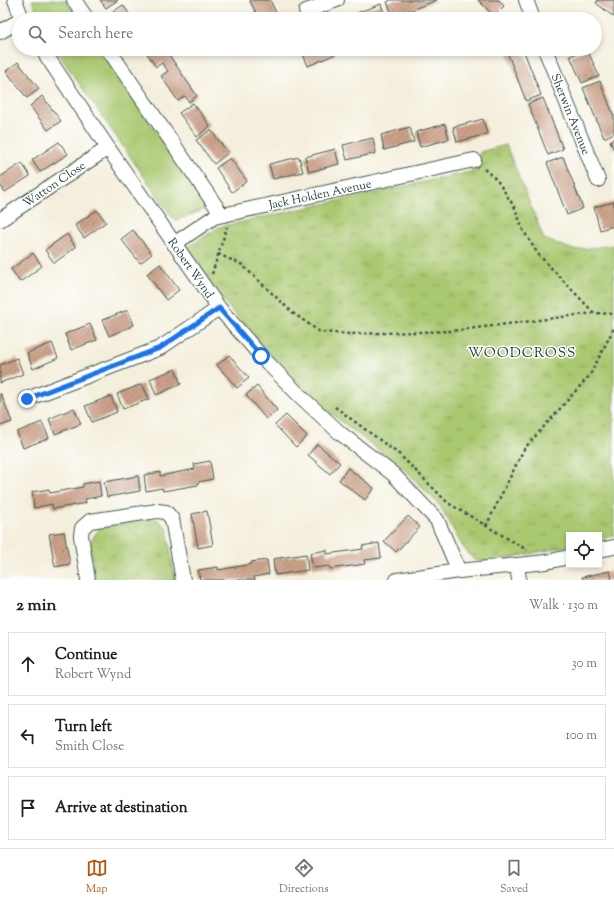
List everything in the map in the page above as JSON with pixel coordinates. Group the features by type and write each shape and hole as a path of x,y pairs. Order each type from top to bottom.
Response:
{"street":[{"path":"15,0 19,12"},
{"path":"74,0 82,12"},
{"path":"306,11 337,0"},
{"path":"526,0 530,12"},
{"path":"0,32 12,25"},
{"name":"Robert Wynd","path":"47,56 108,148 219,308 261,356 299,395 340,434 393,474 437,520 459,571"},
{"path":"113,56 227,214"},
{"name":"Sherwin Avenue","path":"548,56 598,180"},
{"name":"Watton Close","path":"0,220 108,148"},
{"name":"Jack Holden Avenue","path":"174,244 214,217 474,160"},
{"path":"27,399 160,348 219,308"},
{"path":"88,580 81,536 82,528 90,521 156,511 166,512 172,519 183,580"},
{"path":"602,549 614,547"},
{"path":"397,580 459,571 546,562 566,558"},
{"path":"517,565 519,580"}],"path":[{"path":"474,160 497,180 515,208 523,230 538,254 594,313"},
{"path":"211,277 227,214"},
{"path":"218,254 241,264 293,314 320,332 349,334 452,331 594,313 614,314"},
{"path":"486,526 524,449 590,374 614,328"},
{"path":"329,403 400,455 448,503 546,562"}],"green space":[{"path":"32,0 66,0 74,12 37,12"},
{"path":"60,56 105,56 208,208 175,221"},
{"path":"506,145 544,239 574,250 614,245 614,536 602,538 602,532 566,532 566,547 488,562 474,560 463,547 440,506 406,471 320,405 274,360 214,290 188,247 219,227 478,170 480,152"},
{"path":"149,519 158,520 167,528 175,580 95,580 90,545 100,528"}],"building":[{"path":"100,0 118,0 106,8"},
{"path":"270,0 276,12 256,12 250,1"},
{"path":"391,0 437,0 406,12 391,12 387,2"},
{"path":"478,0 499,0 504,6 498,12 490,12"},
{"path":"598,0 614,0 614,17 596,3"},
{"path":"381,4 384,12 359,12"},
{"path":"123,5 128,12 113,12"},
{"path":"149,56 170,56 197,96 189,102 185,96 178,101 161,76 168,71 162,63 156,67"},
{"path":"304,56 331,56 308,66"},
{"path":"509,56 526,56 541,95 526,101"},
{"path":"570,56 590,56 599,76 582,83"},
{"path":"18,62 39,89 27,98 6,71"},
{"path":"600,81 614,116 614,133 604,138 583,88"},
{"path":"42,96 61,121 48,130 30,106"},
{"path":"543,98 563,149 548,155 528,104"},
{"path":"193,103 210,126 197,137 179,113"},
{"path":"483,119 487,134 457,142 453,127"},
{"path":"445,124 449,139 420,147 416,132"},
{"path":"410,127 414,142 384,150 381,135"},
{"path":"211,130 228,153 214,164 196,140"},
{"path":"373,138 376,153 347,160 343,145"},
{"path":"614,139 614,150 610,141"},
{"path":"59,142 68,154 40,172 32,160"},
{"path":"335,149 339,164 309,172 305,157"},
{"path":"299,157 303,172 273,179 269,164"},
{"path":"563,157 583,208 567,215 547,163"},
{"path":"230,158 247,181 232,192 216,168"},
{"path":"22,163 30,176 5,192 0,185 0,177"},
{"path":"614,202 614,226 600,230 594,207"},
{"path":"97,210 106,222 84,238 75,225"},
{"path":"133,230 152,254 140,263 121,239"},
{"path":"67,234 76,247 54,263 45,250"},
{"path":"33,253 42,266 20,282 11,269"},
{"path":"160,264 179,290 166,300 147,274"},
{"path":"128,310 134,325 109,336 102,320"},
{"path":"90,324 97,340 71,350 65,334"},
{"path":"52,343 58,358 33,369 27,353"},
{"path":"229,355 249,378 237,388 217,365"},
{"path":"17,358 23,374 0,383 0,365"},
{"path":"175,369 181,384 156,395 150,379"},
{"path":"142,384 149,399 123,409 117,394"},
{"path":"257,386 277,410 266,419 246,395"},
{"path":"0,394 12,422 0,426"},
{"path":"111,396 117,412 92,422 85,406"},
{"path":"74,408 81,424 55,434 49,419"},
{"path":"286,415 307,436 296,447 275,425"},
{"path":"42,422 49,438 23,448 17,432"},
{"path":"317,444 340,463 330,474 308,455"},
{"path":"210,461 213,479 198,482 198,485 163,491 162,488 146,491 144,475 160,472 160,476 195,469 194,464"},
{"path":"348,468 374,488 365,500 339,480"},
{"path":"138,476 140,491 107,497 104,482"},
{"path":"99,481 101,496 85,499 86,503 53,509 52,504 34,508 32,492 49,489 50,493 83,487 83,484"},
{"path":"207,511 213,545 198,548 192,514"},
{"path":"408,516 420,527 396,552 384,541"},
{"path":"64,532 70,564 55,567 49,534"},
{"path":"379,543 381,558 364,560 365,564 330,569 329,566 313,568 310,553 327,550 327,554 363,549 362,546"},
{"path":"306,554 308,570 275,575 273,559"},
{"path":"267,560 269,574 254,577 255,580 200,580 198,570 218,567 218,570 252,564 251,562"},
{"path":"610,571 612,580 583,580 582,577"}],"district":[{"name":"WOODCROSS","path":"522,352"}],"route":[{"path":"27,399 160,348 219,308 261,356"}]}
